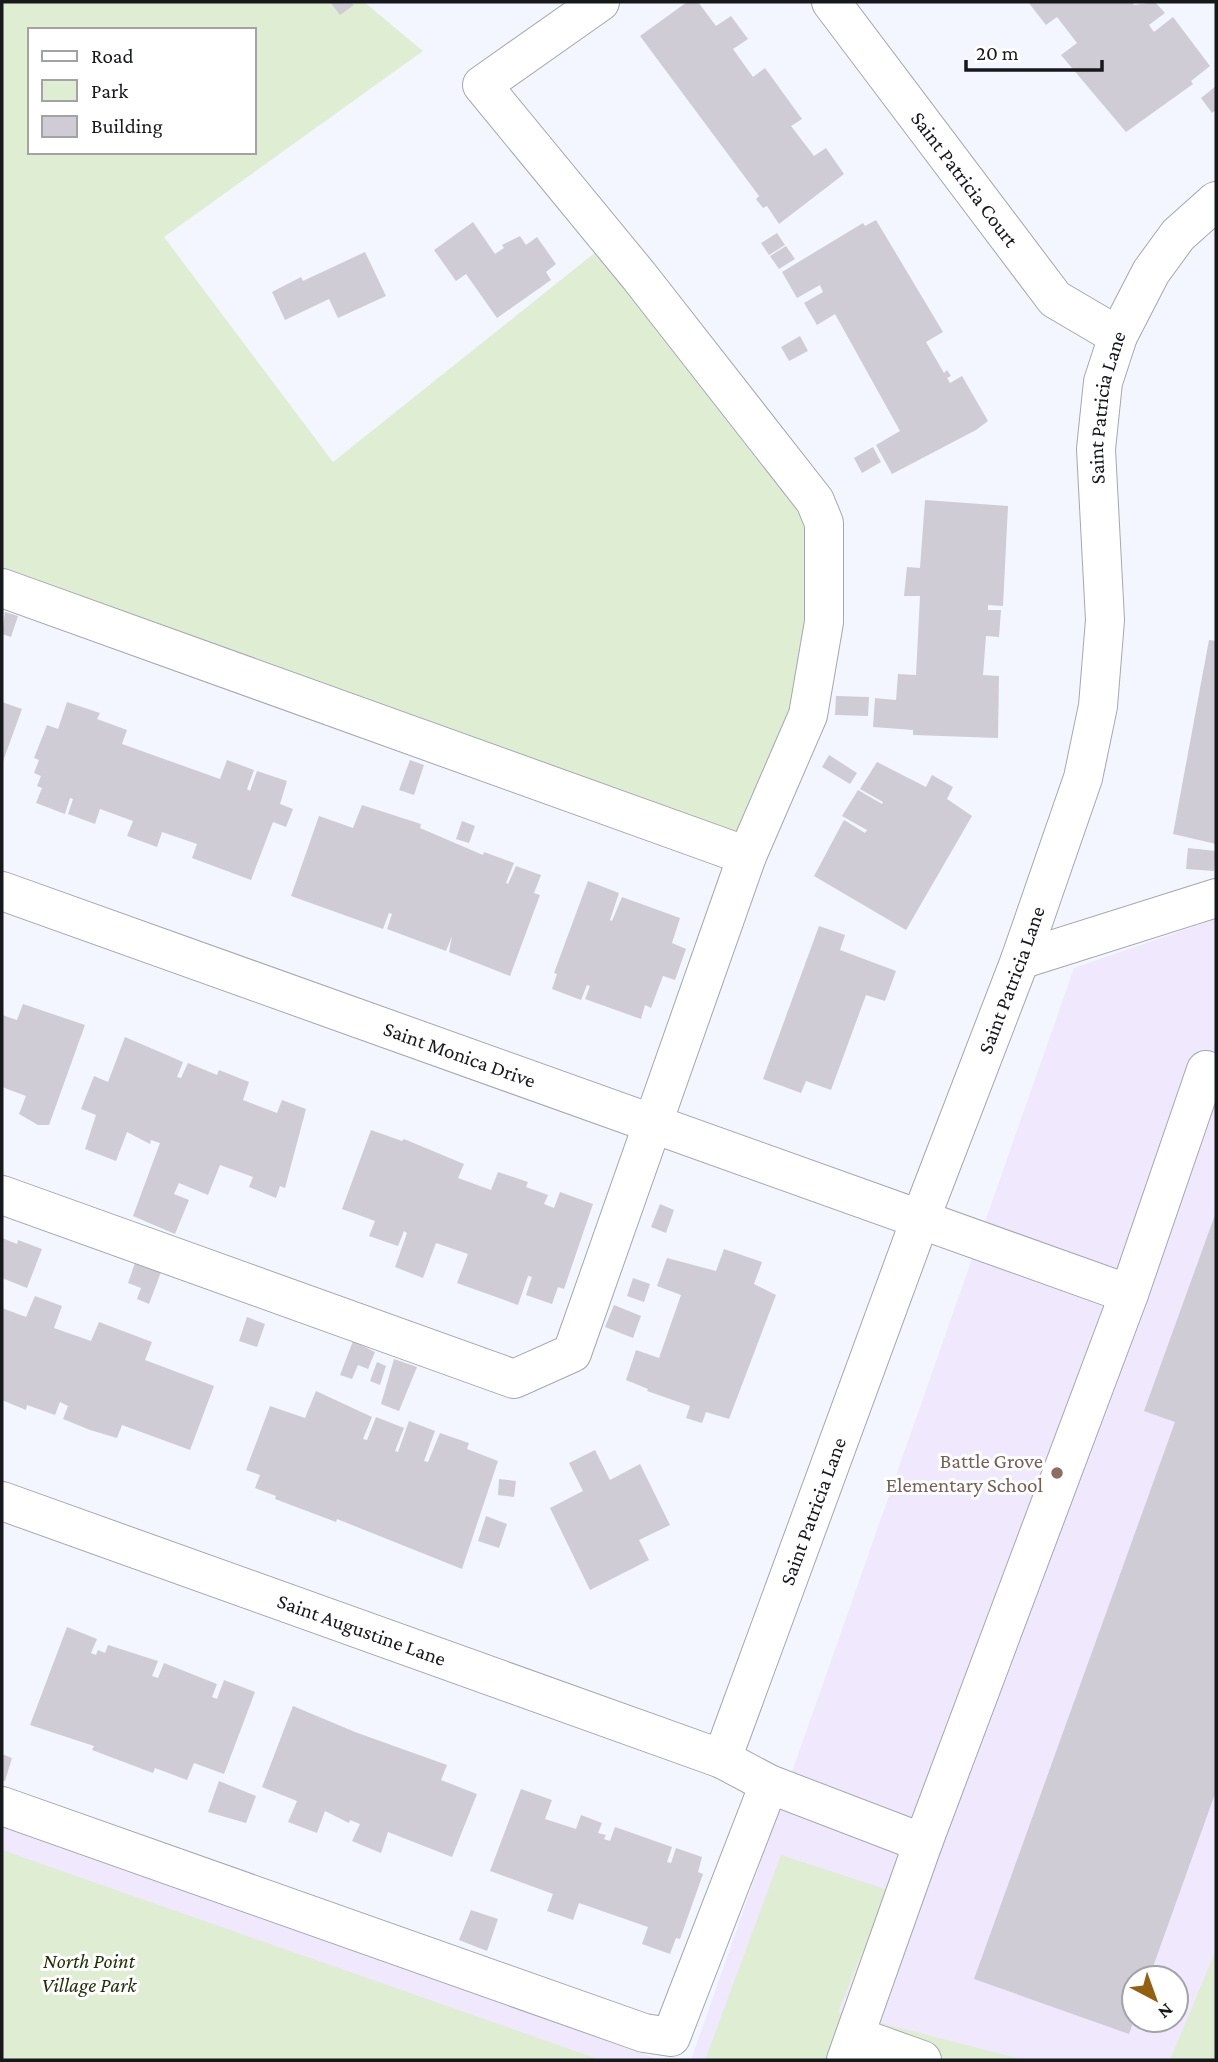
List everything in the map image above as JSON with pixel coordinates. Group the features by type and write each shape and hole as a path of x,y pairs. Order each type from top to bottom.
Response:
{"street":[{"path":"2,1195 514,1379 572,1353 747,856 807,715 824,622 824,523 815,501 482,85 600,2"},
{"name":"Saint Patricia Court","path":"831,2 1055,299 1118,336"},
{"name":"Saint Patricia Lane","path":"722,1759 920,1220 1020,960 1083,778 1098,706 1105,620 1096,449 1103,382 1118,336 1151,272 1178,235 1216,201"},
{"path":"2,588 747,856"},
{"name":"Saint Monica Drive","path":"2,891 653,1126 1129,1293"},
{"path":"1020,960 1216,898"},
{"path":"922,2060 851,2048 923,1843 1129,1293 1206,1070 1216,1074"},
{"name":"Saint Augustine Lane","path":"2,1501 722,1759 769,1784 923,1843"},
{"path":"2,1806 557,2003 644,2033 671,2037 769,1784"}],"shaded area":[{"name":"Battle Grove Elementary School","path":"1216,919 1216,2060 691,2060 1074,968"},
{"name":"North Point Village Park","path":"2,1825 660,2060 2,2060"}],"green space":[{"path":"2,2 364,2 423,51 164,237 333,462 607,243 813,503 822,620 746,847 2,575"},
{"name":"North Point Village Park","path":"2,1850 601,2060 2,2060"},
{"path":"781,1855 888,1890 838,2012 1025,2060 705,2060"},
{"path":"1216,1950 1216,2060 1170,2060 1181,2034 1190,2034 1190,2012"}],"building":[{"path":"330,2 351,2 354,5 340,15"},
{"path":"687,2 698,2 716,26 731,16 748,39 733,49 753,77 765,68 802,119 791,126 814,156 826,148 844,174 779,224 767,206 763,208 756,199 759,196 640,36"},
{"path":"1028,2 1132,2 1134,5 1155,2 1165,13 1149,25 1154,32 1173,17 1210,66 1191,81 1193,84 1126,132 1061,55 1077,43 1057,17 1046,25"},
{"path":"1216,86 1216,110 1212,113 1201,98"},
{"path":"876,220 943,332 926,342 944,373 947,370 951,376 947,378 950,383 962,376 988,421 892,474 876,445 900,431 835,314 817,325 804,303 823,292 820,285 797,298 782,272 863,223 865,226"},
{"path":"473,222 495,254 504,248 502,245 520,236 526,245 537,237 556,264 546,272 551,280 497,318 466,274 456,281 434,250"},
{"path":"777,233 785,245 769,255 761,243"},
{"path":"786,246 795,259 779,269 770,256"},
{"path":"365,252 386,296 338,318 329,299 285,320 272,292 301,277 303,281"},
{"path":"800,336 808,351 789,361 781,347"},
{"path":"873,447 881,462 862,473 854,458"},
{"path":"925,500 1008,506 1003,606 988,605 988,610 1001,610 999,637 986,636 983,675 999,676 998,738 913,735 913,730 873,727 875,698 896,700 898,674 916,675 920,596 904,596 907,567 920,568"},
{"path":"5,612 18,616 11,637 2,634"},
{"path":"1209,640 1216,641 1216,844 1173,834"},
{"path":"836,696 869,697 868,716 835,715"},
{"path":"2,702 22,709 2,764"},
{"path":"67,702 100,713 97,719 127,730 122,744 220,779 227,760 254,770 247,789 250,791 257,771 287,781 280,804 293,809 286,827 273,822 251,880 192,858 197,844 162,832 157,847 127,836 133,821 100,809 95,824 68,814 73,799 70,798 65,814 36,803 42,788 37,786 41,776 34,773 39,760 34,758 47,725 58,729"},
{"path":"829,755 857,773 850,784 822,767"},
{"path":"410,760 424,765 414,795 399,790"},
{"path":"877,762 926,787 932,775 953,787 947,799 972,816 906,930 814,876 844,820 865,833 867,830 842,816 858,790 882,804 883,802 860,789"},
{"path":"362,805 421,824 420,828 483,855 484,852 514,863 506,883 508,884 516,866 541,875 534,893 540,895 510,976 449,952 452,936 446,951 387,929 392,914 389,913 383,929 291,896 319,816 353,828"},
{"path":"462,821 475,826 469,843 456,839"},
{"path":"1188,848 1216,851 1214,871 1186,869"},
{"path":"588,881 619,893 610,920 612,921 622,897 680,918 672,943 686,949 675,980 663,976 651,1008 645,1005 641,1019 585,999 590,986 587,985 581,1000 552,989 557,974 554,973"},
{"path":"819,926 845,935 840,950 896,971 885,1001 866,995 831,1090 806,1081 801,1093 763,1079"},
{"path":"23,1004 85,1025 49,1125 38,1125 19,1114 26,1096 2,1087 2,1015 17,1020"},
{"path":"125,1037 183,1062 177,1077 181,1078 188,1063 217,1075 219,1070 249,1082 243,1100 277,1113 282,1100 306,1109 285,1188 280,1186 276,1198 249,1187 253,1177 220,1165 208,1195 179,1183 174,1194 189,1200 175,1234 133,1216 160,1143 151,1140 150,1144 127,1132 116,1161 85,1149 96,1115 81,1109 94,1076 108,1082"},
{"path":"371,1130 402,1141 404,1139 464,1164 458,1178 491,1190 498,1172 528,1182 526,1187 548,1195 544,1204 554,1208 560,1192 593,1204 564,1289 558,1287 552,1304 526,1295 532,1277 528,1276 518,1305 457,1283 468,1254 436,1243 423,1278 395,1267 407,1233 404,1231 398,1246 369,1236 375,1221 342,1209"},
{"path":"660,1204 674,1210 666,1233 651,1227"},
{"path":"1216,1212 1216,1791 1154,1964 1120,1964 1120,2031 974,1979 1175,1422 1144,1411"},
{"path":"2,1238 17,1244 18,1240 42,1249 27,1288 2,1278"},
{"path":"724,1249 762,1262 754,1284 776,1295 729,1419 706,1412 702,1423 686,1418 690,1406 647,1391 648,1389 626,1380 636,1350 659,1358 681,1295 657,1286 667,1258 716,1271"},
{"path":"135,1263 161,1272 149,1304 137,1299 141,1288 128,1283"},
{"path":"633,1278 650,1284 644,1302 627,1296"},
{"path":"35,1296 62,1306 54,1328 91,1341 99,1322 152,1342 145,1360 214,1386 190,1450 122,1425 117,1438 90,1430 63,1419 68,1406 60,1402 55,1415 27,1405 26,1410 2,1400 2,1308 26,1317"},
{"path":"614,1305 641,1316 633,1338 605,1327"},
{"path":"247,1317 265,1324 257,1347 239,1341"},
{"path":"353,1341 375,1352 368,1369 358,1365 352,1379 340,1375"},
{"path":"394,1359 417,1367 399,1411 381,1404"},
{"path":"377,1362 386,1366 380,1385 370,1381"},
{"path":"316,1391 372,1417 363,1439 367,1440 376,1417 404,1428 395,1451 398,1452 409,1421 435,1431 424,1461 428,1462 440,1433 469,1443 467,1449 498,1461 462,1569 337,1519 336,1522 275,1499 276,1496 255,1488 260,1475 246,1470 270,1406 305,1418"},
{"path":"595,1450 610,1480 640,1464 670,1525 639,1540 649,1560 590,1590 550,1508 583,1491 569,1463"},
{"path":"499,1479 516,1481 514,1497 498,1495"},
{"path":"486,1516 507,1524 499,1548 478,1541"},
{"path":"67,1627 97,1639 91,1653 96,1655 98,1650 105,1653 108,1645 158,1661 152,1676 158,1678 164,1663 217,1684 212,1697 217,1699 224,1680 255,1692 224,1774 194,1763 187,1780 155,1768 153,1773 92,1750 94,1746 30,1725"},
{"path":"293,1706 447,1765 441,1780 477,1794 452,1857 388,1832 381,1853 352,1841 360,1824 350,1820 349,1823 325,1811 317,1833 288,1822 297,1801 262,1787"},
{"path":"2,1754 12,1758 5,1781 2,1780"},
{"path":"219,1781 256,1796 246,1823 208,1812"},
{"path":"521,1789 552,1800 545,1819 576,1829 581,1815 602,1823 598,1833 606,1835 604,1839 610,1841 615,1827 672,1847 667,1862 671,1863 676,1848 702,1857 698,1872 703,1874 680,1939 676,1938 670,1954 642,1944 648,1927 579,1903 573,1920 547,1911 553,1894 490,1871"},
{"path":"471,1910 498,1919 487,1951 459,1940"}],"place":[{"name":"Battle Grove Elementary School","path":"1057,1473"}]}
